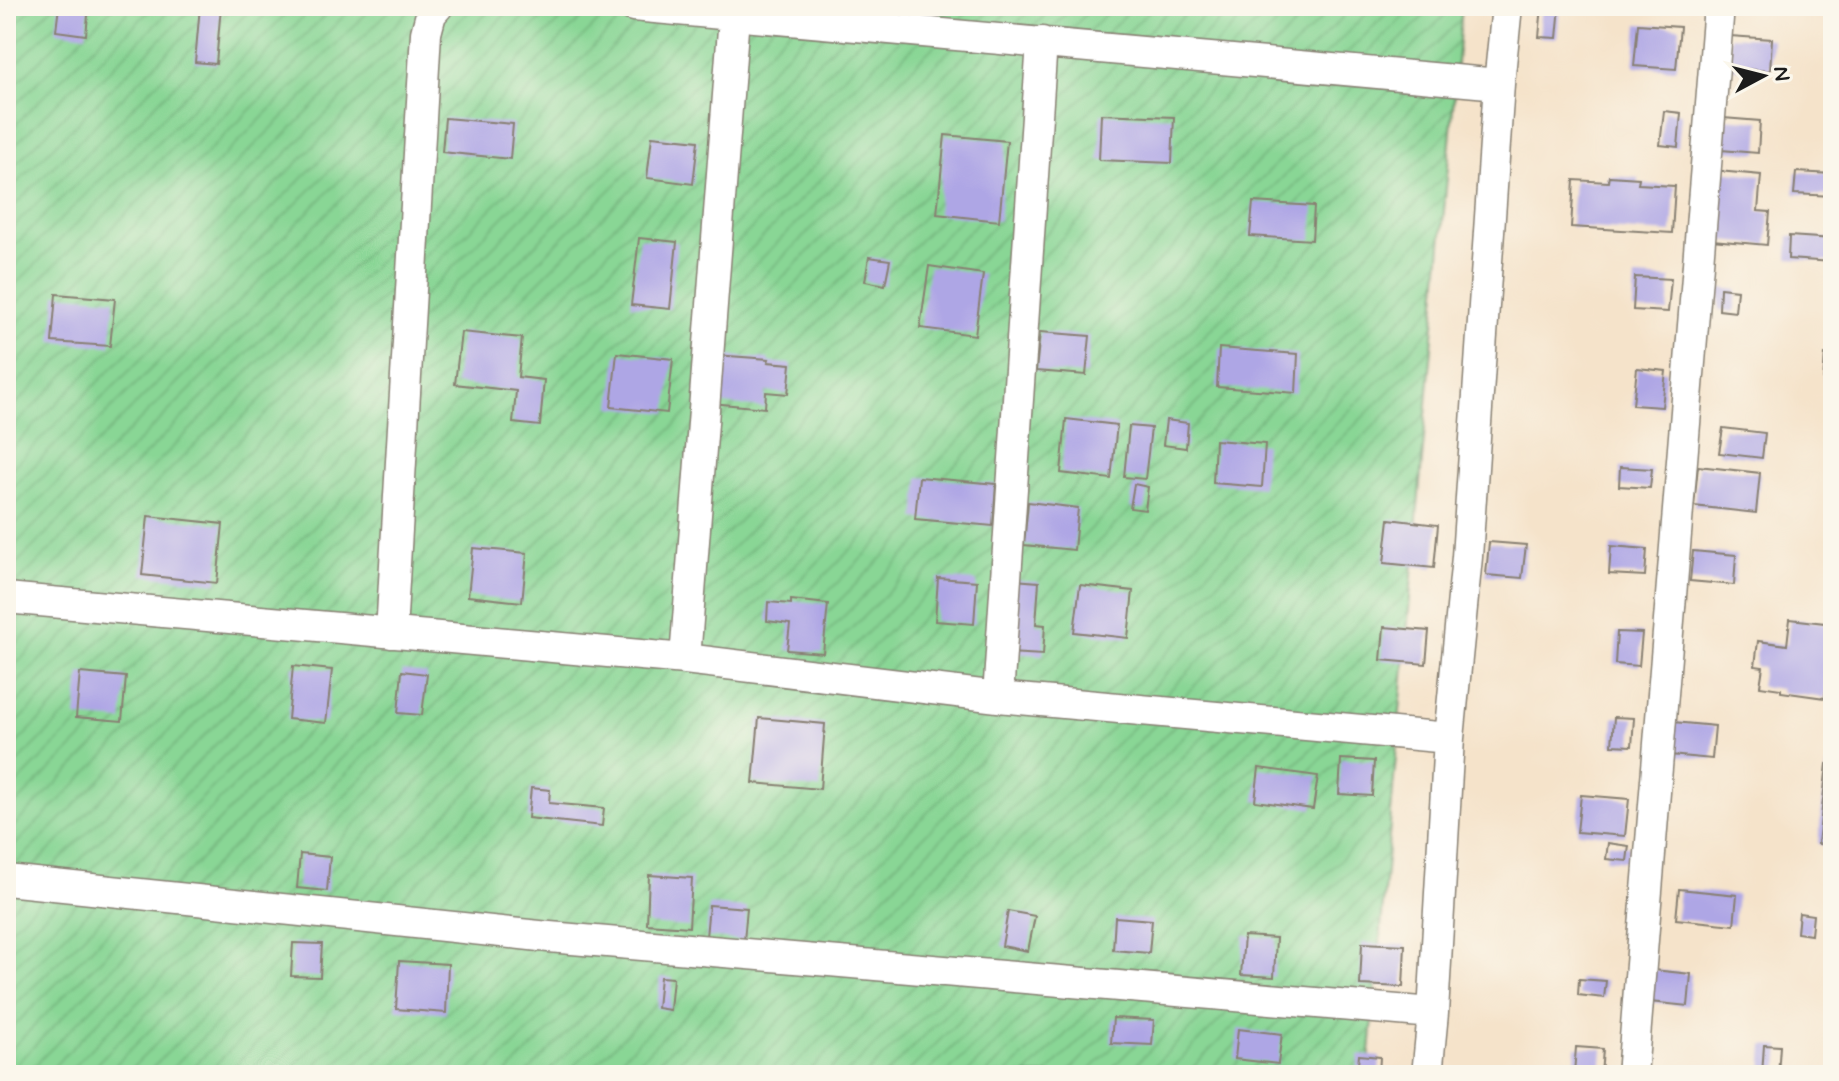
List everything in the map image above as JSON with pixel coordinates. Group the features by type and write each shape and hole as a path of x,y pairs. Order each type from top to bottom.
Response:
{"street":[{"path":"391,633 426,33 431,14 438,6"},
{"path":"633,6 1499,84"},
{"path":"1427,1075 1449,738 1467,557 1507,6"},
{"path":"1632,1075 1719,6"},
{"path":"685,659 734,16"},
{"path":"998,697 1042,42"},
{"path":"6,598 685,659 998,697 1449,738"},
{"path":"6,880 549,937 1433,1013"}],"green space":[{"path":"6,6 1462,6 1368,1075 6,1075"}],"building":[{"path":"59,6 89,6 86,35 56,31"},
{"path":"200,6 221,6 216,64 195,62"},
{"path":"1542,6 1560,6 1557,38 1539,37"},
{"path":"1638,24 1680,27 1676,69 1634,66"},
{"path":"1730,36 1772,39 1770,71 1728,68"},
{"path":"1664,111 1681,113 1678,147 1660,145"},
{"path":"1101,114 1174,117 1172,163 1099,160"},
{"path":"445,118 513,124 510,159 442,152"},
{"path":"1723,118 1760,121 1758,153 1721,150"},
{"path":"945,135 1007,141 999,221 937,214"},
{"path":"652,136 698,141 693,184 647,178"},
{"path":"1718,171 1761,175 1758,211 1770,212 1767,245 1712,240"},
{"path":"1796,172 1833,174 1833,196 1794,194"},
{"path":"1609,176 1639,178 1638,184 1675,186 1672,233 1571,227 1574,180 1608,182"},
{"path":"1253,202 1314,206 1312,240 1250,236"},
{"path":"1789,236 1833,239 1833,262 1788,259"},
{"path":"639,238 677,242 670,309 631,305"},
{"path":"869,257 890,260 885,285 865,281"},
{"path":"929,266 983,274 975,335 920,328"},
{"path":"1635,277 1671,279 1668,312 1633,310"},
{"path":"1720,288 1737,290 1735,312 1719,310"},
{"path":"56,294 115,299 110,346 52,342"},
{"path":"461,332 522,338 518,377 544,380 540,426 513,423 516,391 455,384"},
{"path":"1040,332 1090,336 1086,375 1036,371"},
{"path":"1219,348 1298,354 1296,393 1217,387"},
{"path":"617,353 673,359 667,413 611,407"},
{"path":"1825,354 1833,355 1833,384 1823,383"},
{"path":"715,355 791,364 788,394 766,392 765,408 711,403"},
{"path":"1637,368 1666,371 1662,407 1633,405"},
{"path":"1066,419 1117,425 1111,479 1061,473"},
{"path":"1166,420 1188,423 1186,448 1163,445"},
{"path":"1129,426 1151,428 1145,479 1124,477"},
{"path":"1723,428 1765,433 1762,458 1719,453"},
{"path":"1215,440 1265,444 1262,487 1213,483"},
{"path":"1698,466 1760,473 1756,513 1694,506"},
{"path":"1620,467 1652,469 1650,488 1619,486"},
{"path":"919,477 996,484 993,526 915,519"},
{"path":"1134,484 1148,487 1145,510 1130,508"},
{"path":"1028,502 1078,508 1074,550 1024,545"},
{"path":"148,516 223,524 217,583 142,575"},
{"path":"1389,519 1438,525 1434,568 1384,563"},
{"path":"1489,542 1526,545 1522,578 1486,575"},
{"path":"1611,546 1647,549 1645,576 1609,574"},
{"path":"473,548 527,553 522,602 468,596"},
{"path":"1693,551 1736,555 1734,585 1690,581"},
{"path":"938,578 977,581 974,624 935,621"},
{"path":"1014,580 1039,582 1036,624 1045,625 1043,655 1009,653"},
{"path":"1080,585 1133,591 1128,638 1074,632"},
{"path":"791,600 828,604 823,653 787,650 790,624 767,621 768,602 791,604"},
{"path":"1790,619 1833,624 1825,698 1760,686 1763,667 1755,666 1758,641 1787,645"},
{"path":"1384,627 1429,631 1426,664 1381,660"},
{"path":"1617,632 1642,633 1639,666 1615,664"},
{"path":"293,666 332,670 326,723 288,719"},
{"path":"402,671 427,674 422,715 398,713"},
{"path":"80,673 126,677 122,721 76,717"},
{"path":"1614,717 1634,718 1632,746 1612,745"},
{"path":"759,718 825,724 820,789 753,783"},
{"path":"1673,722 1715,726 1712,759 1670,755"},
{"path":"1341,759 1374,761 1372,796 1339,794"},
{"path":"1827,764 1833,765 1833,846 1818,844"},
{"path":"1259,768 1318,776 1313,809 1255,801"},
{"path":"531,788 550,790 549,803 604,808 602,826 528,818"},
{"path":"1581,795 1629,799 1625,836 1577,832"},
{"path":"1608,843 1629,846 1627,861 1606,859"},
{"path":"300,854 330,857 327,891 297,888"},
{"path":"649,875 692,878 689,927 647,924"},
{"path":"1679,889 1737,895 1734,925 1676,919"},
{"path":"709,905 747,908 744,941 706,937"},
{"path":"1008,911 1035,916 1028,951 1002,946"},
{"path":"1799,913 1813,915 1811,935 1797,933"},
{"path":"1115,917 1152,920 1149,953 1113,950"},
{"path":"1244,936 1276,938 1274,977 1241,975"},
{"path":"293,943 322,944 320,977 291,976"},
{"path":"1362,943 1405,945 1403,987 1360,985"},
{"path":"399,961 448,964 446,1013 396,1009"},
{"path":"1653,970 1691,974 1688,1006 1650,1002"},
{"path":"660,977 673,978 670,1010 657,1008"},
{"path":"1579,979 1606,981 1604,998 1578,995"},
{"path":"1113,1018 1154,1020 1152,1045 1111,1043"},
{"path":"1238,1029 1282,1034 1278,1064 1235,1059"},
{"path":"1764,1045 1780,1046 1778,1075 1762,1075"},
{"path":"1576,1047 1603,1049 1601,1075 1574,1074"},
{"path":"1359,1055 1380,1057 1379,1075 1357,1074"}]}
